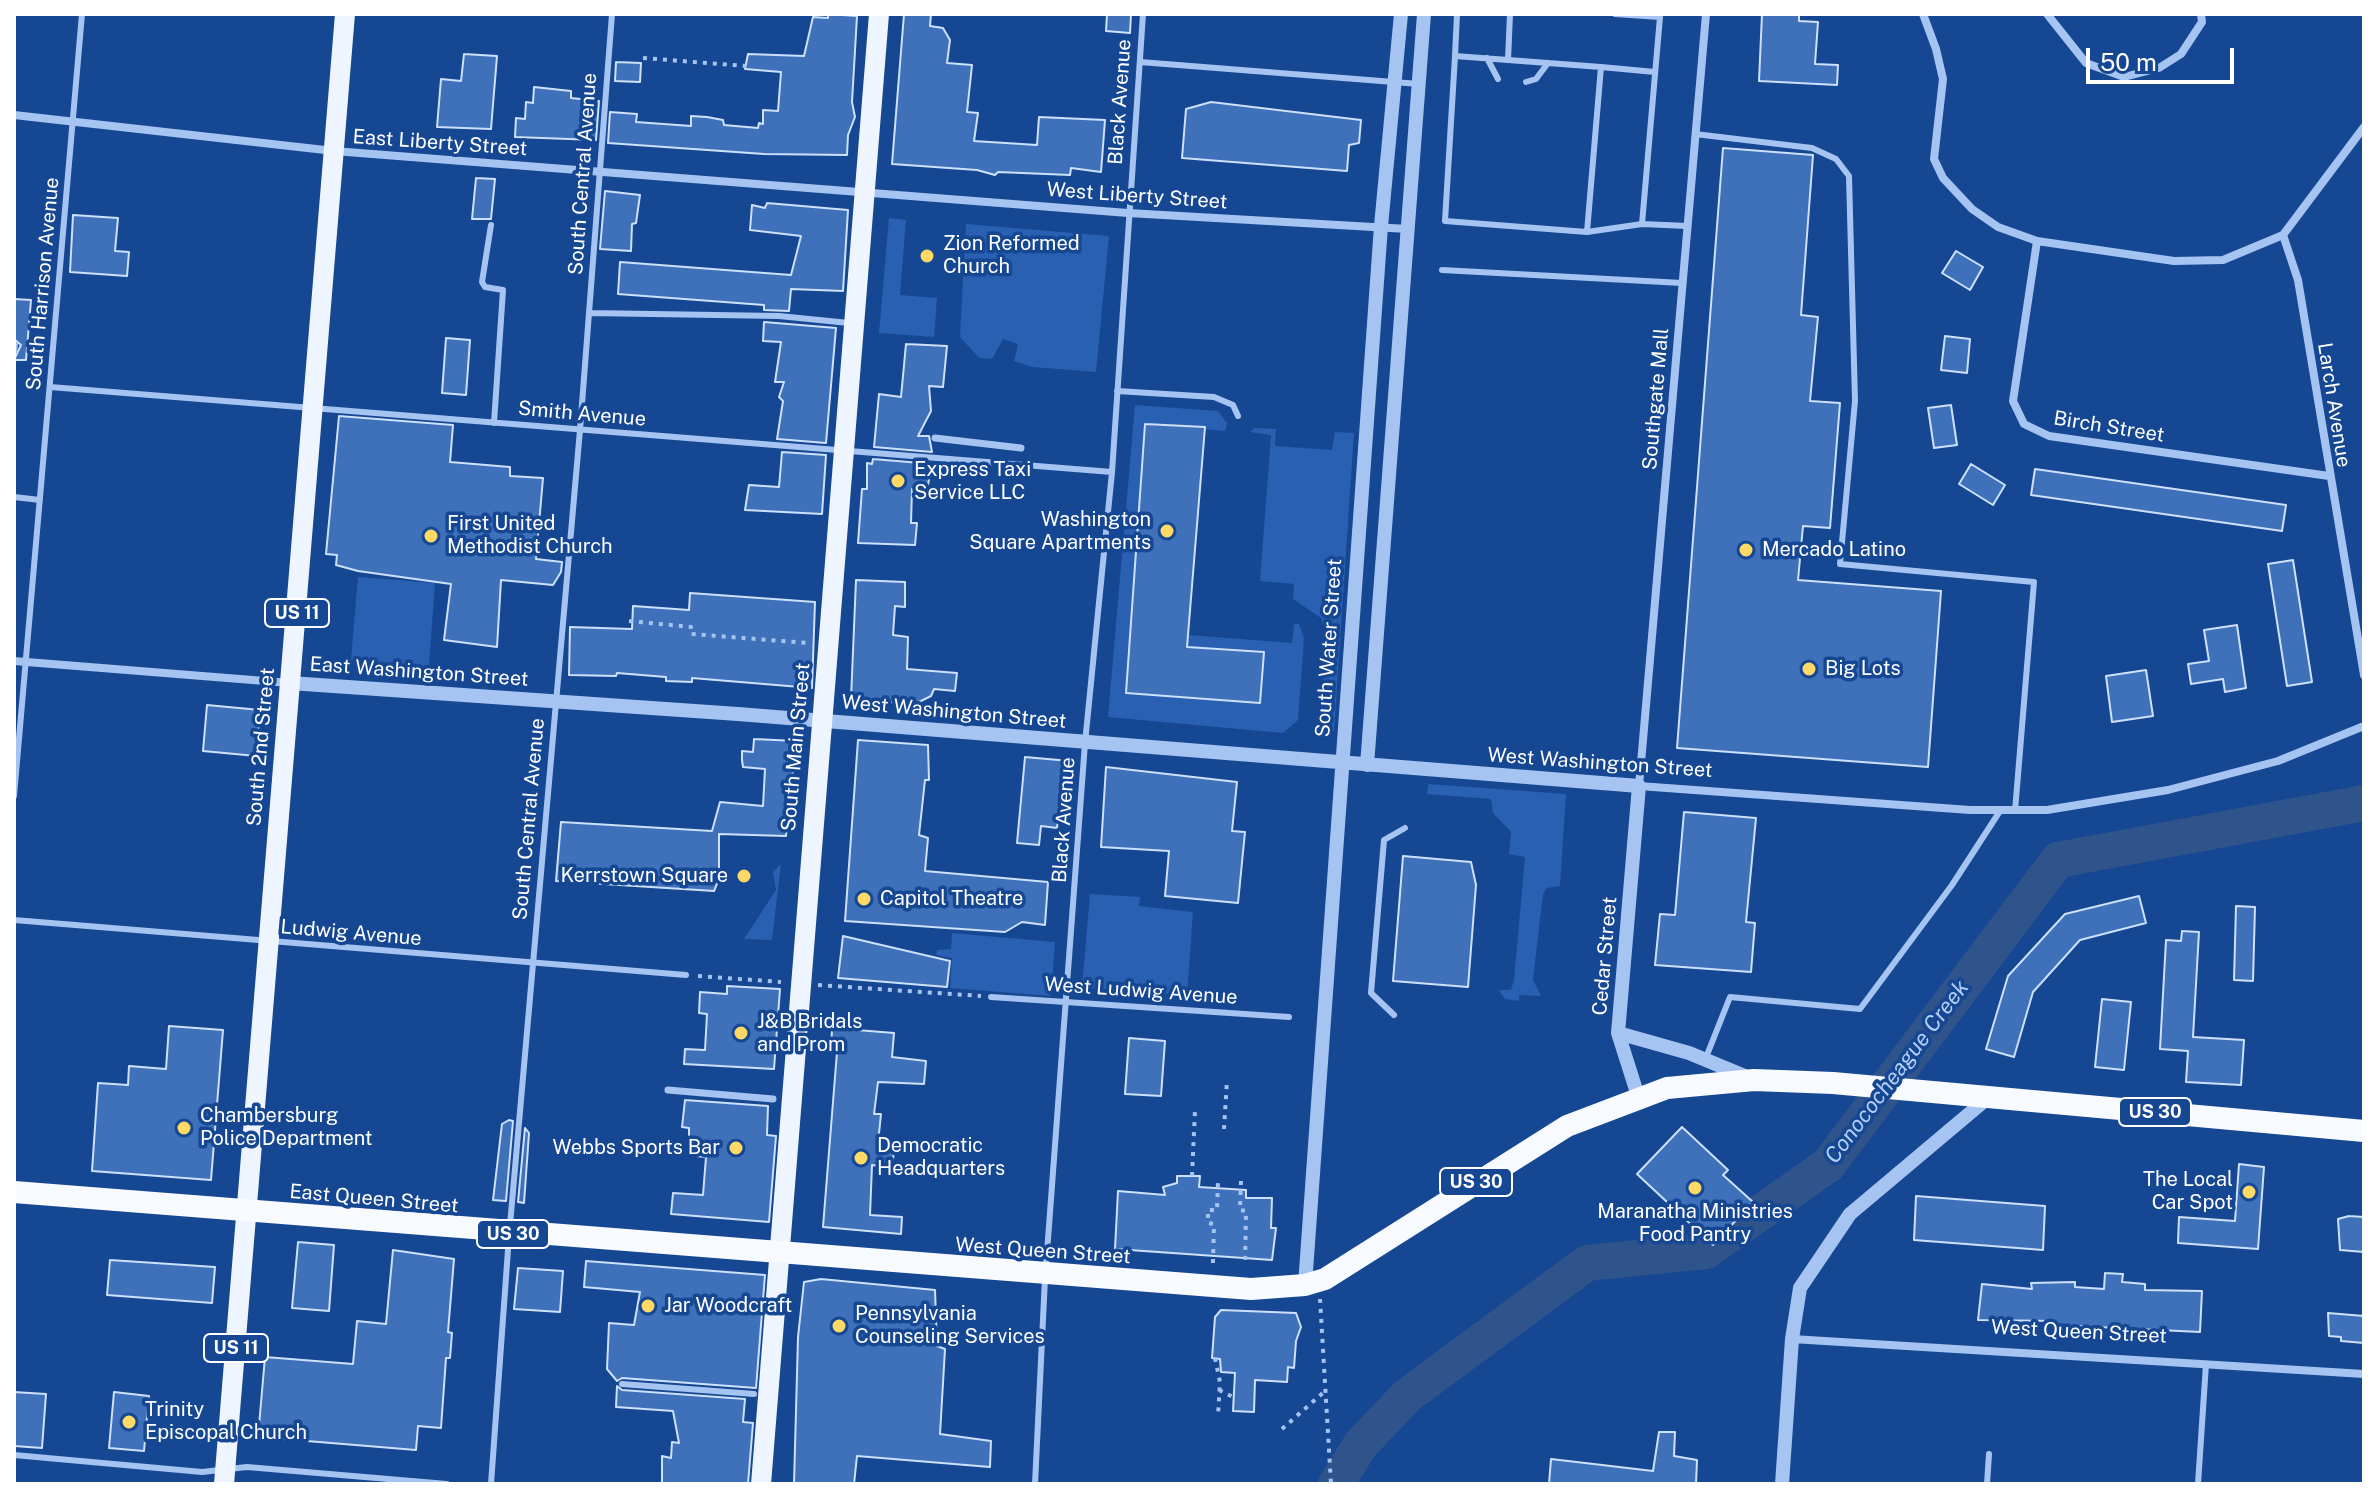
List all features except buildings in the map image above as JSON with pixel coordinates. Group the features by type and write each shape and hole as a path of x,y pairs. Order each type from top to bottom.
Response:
{"highway":[{"name":"US 30","path":"1313,1292 1325,1279 1567,1126 1638,1096 1667,1088 1754,1080 1833,1083 2364,1131"},
{"name":"East Queen Street","path":"14,1192 778,1254"},
{"name":"West Queen Street","path":"778,1254 1045,1276 1313,1292"}],"main road":[{"name":"South 2nd Street","path":"225,1476 345,14"},
{"name":"South Main Street","path":"761,1484 879,14"}],"street":[{"name":"South Water Street","path":"1313,1292 1341,763 1381,226 1401,14"},
{"path":"1367,765 1424,14"},
{"name":"Southgate Mall","path":"1639,786 1706,14"},
{"path":"1923,14 1943,79 1934,159 1943,178 1998,227 2037,241 2174,261 2223,260 2283,235 2364,127"},
{"path":"2047,14 2086,63 2124,77 2159,68 2181,54 2202,22 2201,14"},
{"name":"East Liberty Street","path":"14,115 334,151 864,192"},
{"name":"West Liberty Street","path":"864,192 1128,213 1408,229"},
{"name":"Larch Avenue","path":"2283,235 2298,280 2364,675"},
{"name":"Birch Street","path":"2037,241 2013,401 2024,424 2049,436 2329,476"},
{"path":"935,438 1021,448"},
{"name":"East Washington Street","path":"14,661 822,722"},
{"name":"West Washington Street","path":"822,722 2000,811 2074,807 2168,790 2278,761 2364,726"},
{"name":"Cedar Street","path":"1639,786 1618,1033 1705,1060 1754,1080"},
{"path":"1618,1033 1638,1096"},
{"path":"668,1090 773,1099"},
{"path":"1782,1484 1792,1339 1800,1288 1850,1214 1989,1097"},
{"name":"West Queen Street","path":"1792,1339 2364,1374"}],"lane":[{"name":"South Harrison Avenue","path":"14,796 82,14"},
{"name":"South Central Avenue","path":"491,1484 509,1234 580,430 612,14"},
{"name":"Black Avenue","path":"1035,1484 1045,1276 1068,1003 1085,743 1112,472 1143,14"},
{"path":"1457,14 1445,221 1587,232 1642,224 1687,226"},
{"path":"1508,60 1510,14"},
{"path":"1615,14 1660,17 1642,224"},
{"path":"1455,56 1655,72"},
{"path":"1487,58 1498,79"},
{"path":"1140,62 1419,84"},
{"path":"1526,82 1536,79 1548,63"},
{"path":"1587,232 1601,67"},
{"path":"1695,134 1812,148 1836,159 1849,176 1855,401 1840,564 2034,582 2015,811"},
{"path":"491,225 482,282 485,287 503,290 494,423"},
{"path":"1442,270 1682,283"},
{"path":"589,313 779,316 853,323"},
{"path":"14,351 15,345"},
{"name":"Smith Avenue","path":"50,387 1112,472"},
{"path":"1117,391 1214,397 1233,405 1238,416"},
{"path":"14,497 40,500"},
{"path":"1705,1060 1730,997 1860,1009 1952,885 2000,811"},
{"path":"1394,1015 1371,993 1384,840 1405,828"},
{"name":"Ludwig Avenue","path":"14,920 690,976"},
{"name":"West Ludwig Avenue","path":"991,997 1289,1017"},
{"path":"2198,1484 2206,1364"},
{"path":"622,1384 754,1394"},
{"path":"1987,1484 1989,1454"},
{"path":"14,1455 225,1476 247,1467 447,1484"}],"path":[{"path":"643,58 746,66"},
{"path":"629,621 691,627 691,634 809,643"},
{"path":"690,976 991,997"},
{"path":"1224,1129 1227,1080"},
{"path":"1192,1176 1195,1110"},
{"path":"1213,1263 1214,1224 1208,1223 1208,1210 1217,1210 1218,1180"},
{"path":"1241,1181 1240,1210 1246,1211 1245,1265"},
{"path":"1313,1292 1325,1391 1331,1484"},
{"path":"1215,1358 1218,1416"},
{"path":"1219,1390 1233,1397"},
{"path":"1282,1429 1325,1391"}],"shaded area":[{"path":"889,218 906,220 900,295 937,298 934,337 879,333"},
{"path":"966,224 1109,236 1096,372 1032,367 1014,361 1018,344 1003,339 992,359 979,358 960,337"},
{"path":"1135,405 1218,411 1227,423 1225,431 1145,424 1126,693 1260,703 1264,653 1188,647 1188,635 1292,643 1294,624 1299,624 1304,638 1298,720 1283,733 1108,717"},
{"path":"1255,428 1276,429 1275,446 1332,450 1335,432 1354,433 1334,731 1319,729 1326,637 1321,618 1293,599 1294,584 1260,581 1271,435 1250,432"},
{"path":"358,577 435,583 429,666 351,660"},
{"path":"1428,784 1566,794 1560,886 1547,888 1543,894 1533,980 1541,996 1519,995 1519,1001 1505,999 1499,990 1511,990 1514,980 1525,857 1509,854 1511,832 1493,813 1491,799 1427,794"},
{"path":"781,864 772,940 744,939 776,890 773,872"},
{"path":"1090,894 1140,897 1139,906 1193,912 1187,995 1082,988"},
{"path":"952,933 1055,942 1051,996 950,988 952,958 936,955 937,950 951,949"}],"waterway":[{"name":"Conococheague Creek","path":"1336,1484 1361,1444 1408,1395 1587,1263 1706,1251 1828,1165 2058,860 2364,803"}],"place":[{"name":"Zion Reformed Church","path":"927,256"},
{"name":"Express Taxi Service LLC","path":"898,481"},
{"name":"Washington Square Apartments","path":"1167,531"},
{"name":"First United Methodist Church","path":"431,536"},
{"name":"Mercado Latino","path":"1746,550"},
{"name":"Big Lots","path":"1809,669"},
{"name":"Kerrstown Square","path":"744,876"},
{"name":"Capitol Theatre","path":"864,899"},
{"name":"J&B Bridals and Prom","path":"741,1033"},
{"name":"Chambersburg Police Department","path":"184,1128"},
{"name":"Webbs Sports Bar","path":"736,1148"},
{"name":"Democratic Headquarters","path":"861,1158"},
{"name":"Maranatha Ministries Food Pantry","path":"1695,1188"},
{"name":"The Local Car Spot","path":"2249,1192"},
{"name":"Jar Woodcraft","path":"648,1306"},
{"name":"Pennsylvania Counseling Services","path":"839,1326"},
{"name":"Trinity Episcopal Church","path":"129,1422"}]}
